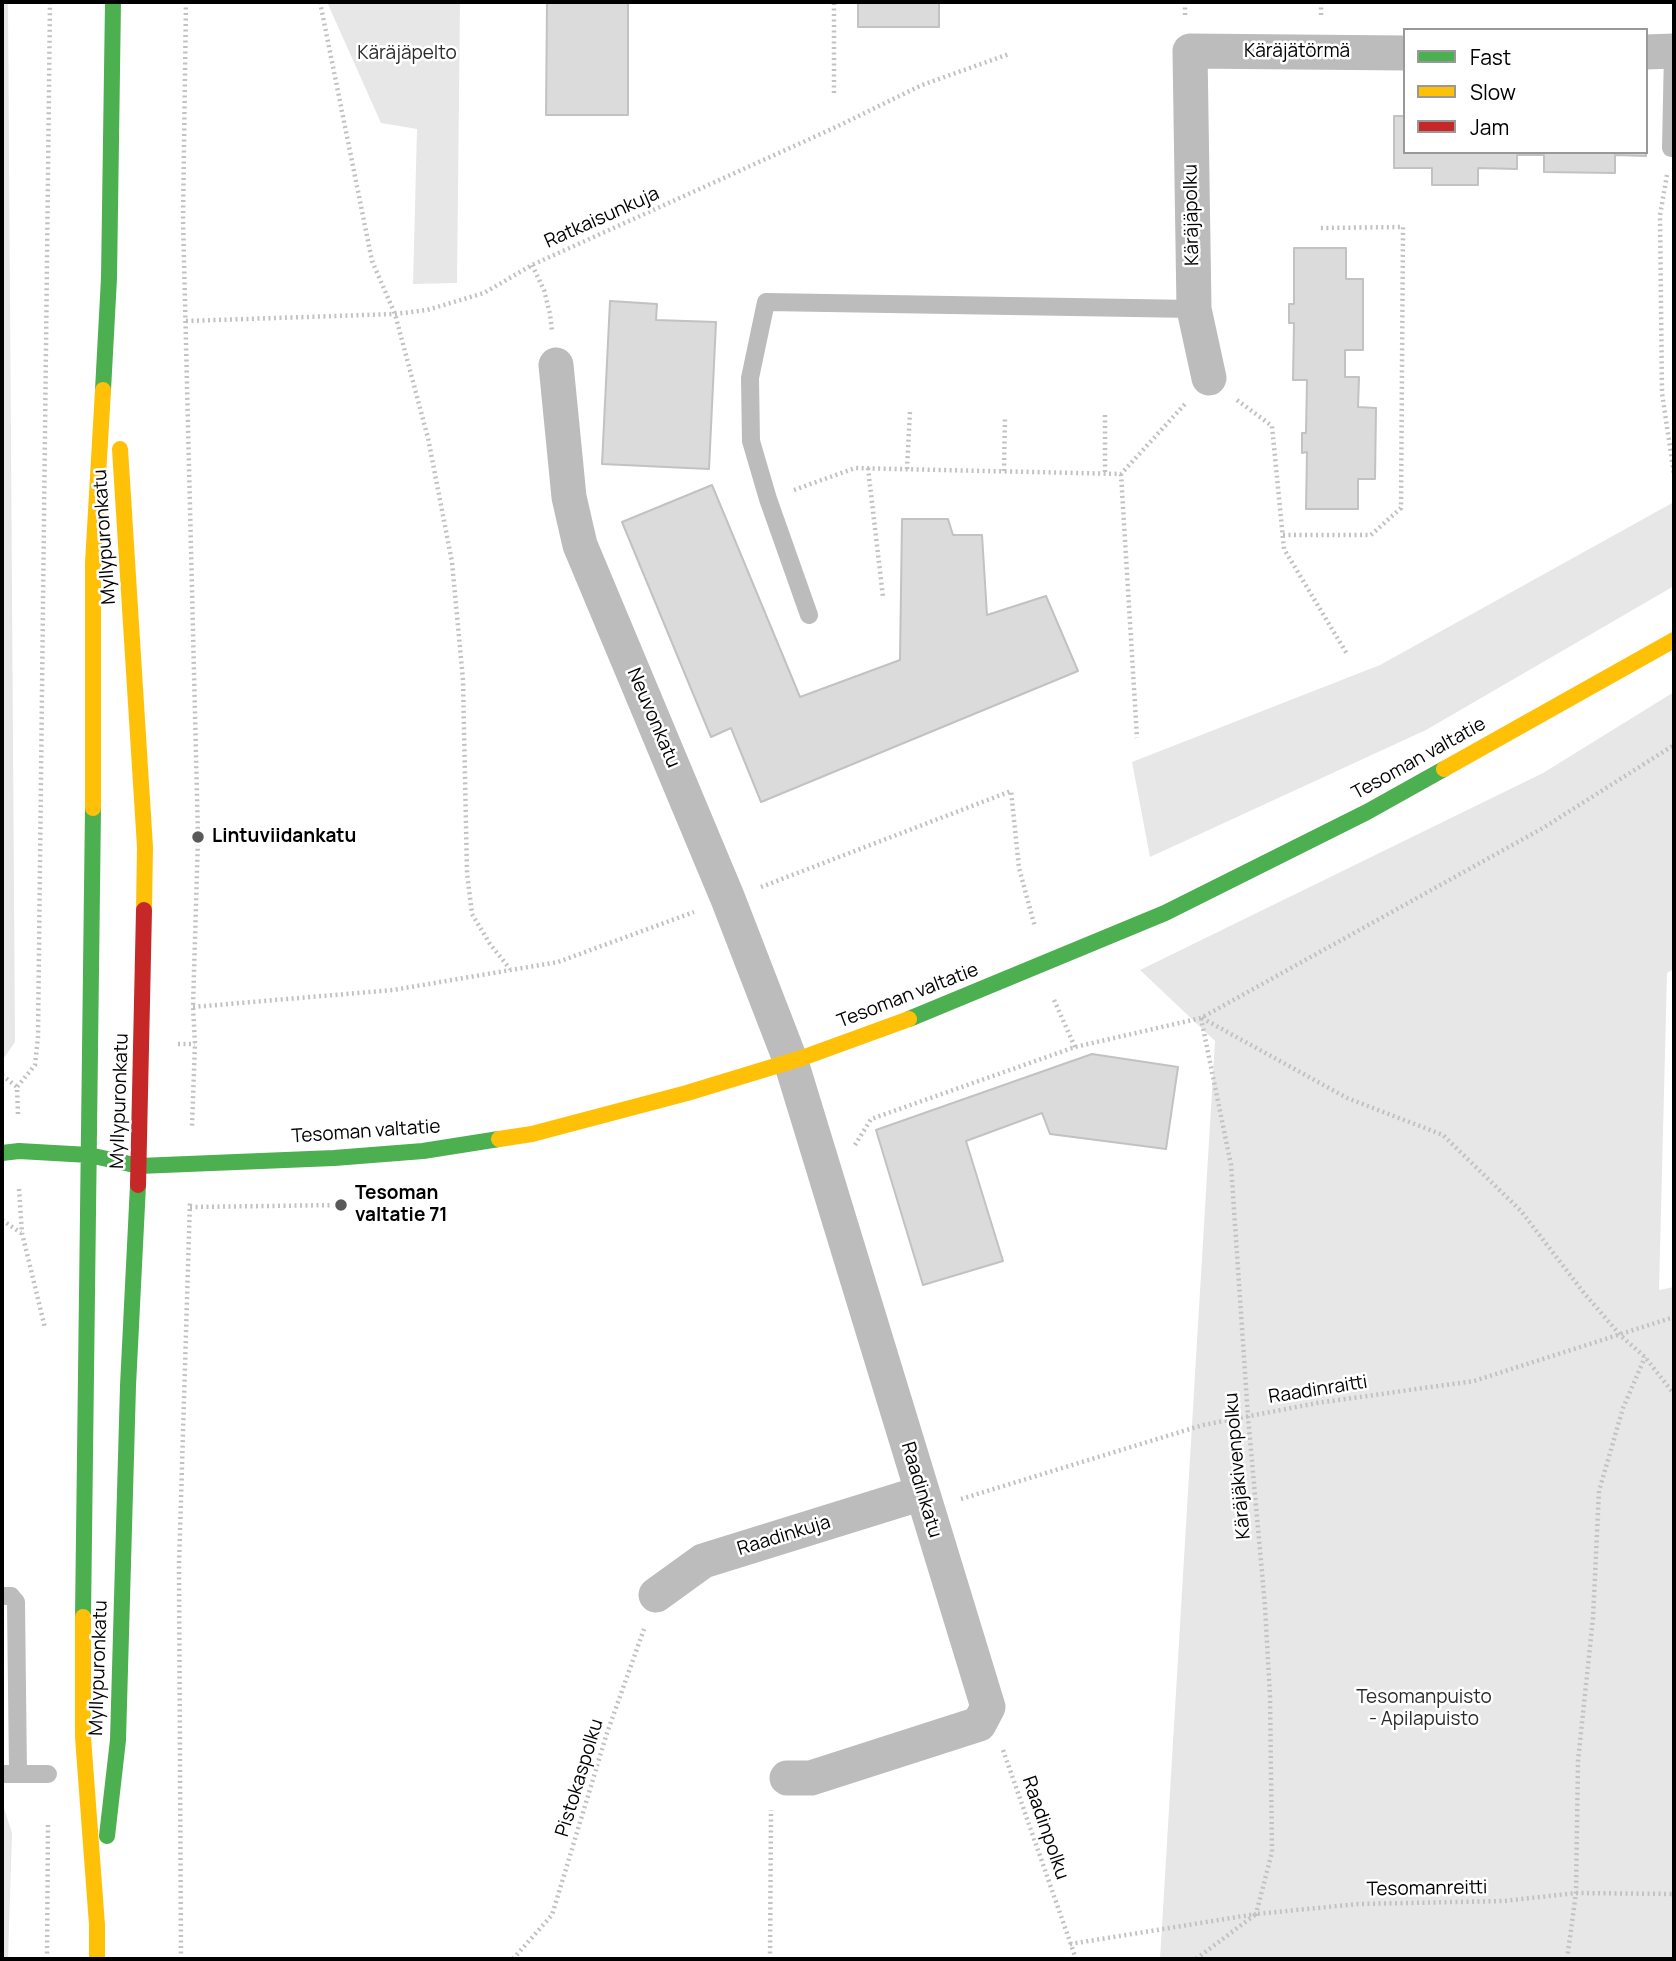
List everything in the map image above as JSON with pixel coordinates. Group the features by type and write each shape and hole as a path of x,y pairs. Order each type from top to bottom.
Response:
{"main road":[{"name":"Myllypuronkatu","path":"97,1959 97,1925 83,1737 93,563 108,278 114,2"},
{"name":"Myllypuronkatu","path":"97,1925 118,1740 128,1386 139,1167 145,847 108,278"},
{"name":"Tesoman valtatie","path":"89,1155 139,1167 423,1151 532,1134 791,1062 939,1008 1165,913 1290,852 1432,776 1674,640"},
{"path":"2,1153 19,1151 89,1155"}],"street":[{"name":"Käräjätörmä","path":"1189,51 1403,53"},
{"name":"Käräjäpolku","path":"1189,51 1194,309 1209,378"},
{"name":"Neuvonkatu","path":"556,365 569,497 580,545 728,899 791,1062"},
{"name":"Raadinkatu","path":"791,1062 988,1706"},
{"name":"Raadinkuja","path":"656,1595 703,1561 924,1501"},
{"path":"787,1778 811,1778 979,1724 988,1706"}],"lane":[{"path":"1665,52 1673,148"},
{"path":"810,615 768,499 751,441 750,378 766,302 1194,309"},
{"path":"2,1596 11,1596 16,1602 10,1774 48,1774"}],"path":[{"path":"46,1335 19,1209 17,1087 35,1065 38,1037 50,2"},
{"path":"181,1959 179,1565 195,1044 193,1007 198,837 183,219 186,2"},
{"path":"320,2 372,261 395,314 428,438 452,562 463,680 467,873 472,914 490,944 510,969"},
{"path":"834,2 834,93"},
{"name":"Ratkaisunkuja","path":"186,321 395,314 427,310 484,293 532,265 847,122 922,85 1009,54"},
{"path":"1673,148 1660,215 1660,242 1662,393 1674,474"},
{"path":"1283,535 1371,535 1401,508 1403,227 1319,228"},
{"path":"532,265 550,314 556,365"},
{"path":"1137,738 1121,474 1209,378 1272,426 1284,549 1347,654"},
{"path":"907,469 910,411"},
{"path":"1105,415 1105,474"},
{"path":"1004,471 1005,416"},
{"path":"768,499 855,468 1121,474"},
{"path":"868,468 883,597"},
{"path":"830,1190 871,1119 1075,1047 1201,1018 1543,828 1674,745"},
{"path":"193,1007 393,990 558,962 1011,790 1019,868 1054,999 1075,1047"},
{"path":"1201,1018 1347,1098 1443,1135 1521,1211 1584,1293 1621,1336 1645,1357 1674,1394"},
{"name":"Käräjäkivenpolku","path":"1201,1018 1231,1165 1248,1417 1265,1606 1270,1696 1269,1795 1272,1852 1256,1914"},
{"path":"2,1075 17,1087"},
{"path":"190,1207 341,1205"},
{"path":"2,1220 22,1233"},
{"name":"Raadinraitti","path":"924,1501 1203,1426 1317,1403 1474,1381 1674,1317"},
{"path":"1567,1959 1576,1893 1578,1761 1593,1618 1599,1492 1623,1408 1645,1357"},
{"name":"Pistokaspolku","path":"513,1959 552,1915 607,1732 656,1595"},
{"name":"Raadinpolku","path":"988,1706 1076,1959"},
{"path":"47,1959 48,1774"},
{"path":"770,1959 771,1797 787,1778"},
{"name":"Tesomanreitti","path":"1070,1944 1256,1914 1358,1905 1504,1901 1576,1893 1674,1894"},
{"path":"1196,1959 1256,1914"}],"green space":[{"path":"2,2 8,2 15,1042 2,1061"},
{"name":"Käräjäpelto","path":"327,2 460,2 457,283 413,284 417,129 381,123"},
{"path":"1674,502 1674,586 1426,730 1150,857 1132,762 1380,665"},
{"name":"Tesomanpuisto - Apilapuisto","path":"1674,692 1674,969 1667,973 1659,1290 1674,1287 1674,1959 1160,1959 1215,1041 1140,970 1543,773"},
{"path":"2,1802 12,1833 8,1959 2,1959"}],"building":[{"path":"547,2 628,2 628,115 546,115"},
{"path":"858,2 939,2 939,27 858,27"},
{"path":"1394,116 1403,116 1403,154 1646,154 1615,155 1615,173 1544,172 1544,155 1517,155 1517,169 1478,168 1478,185 1432,185 1432,168 1394,168"},
{"path":"1294,248 1346,248 1346,279 1363,279 1363,350 1345,350 1345,377 1359,377 1358,407 1376,408 1375,479 1358,479 1358,509 1306,509 1307,452 1302,453 1302,433 1306,433 1307,380 1293,380 1294,323 1289,323 1289,304 1294,304"},
{"path":"610,301 657,304 656,320 716,322 709,469 602,464"},
{"path":"712,485 800,697 900,660 902,519 948,519 953,535 982,535 987,615 1046,596 1078,671 761,802 731,728 711,737 622,522"},
{"path":"1092,1054 1178,1067 1166,1149 1050,1134 1042,1113 966,1141 1003,1261 923,1285 876,1130"}],"traffic: fast":[{"path":"103,390 109,278 113,2"},
{"path":"909,1019 1165,913 1367,812 1444,769"},
{"path":"83,1617 93,808"},
{"path":"2,1153 19,1151 89,1155 139,1166 334,1158 423,1151 499,1139"},
{"path":"107,1836 118,1740 128,1386 138,1185"}],"traffic: slow":[{"path":"93,808 93,563 103,390"},
{"path":"120,449 145,847 144,910"},
{"path":"1444,769 1674,640"},
{"path":"499,1139 532,1134 687,1093 802,1058 909,1019"},
{"path":"83,1617 83,1737 97,1925 97,1959"}],"traffic: jam":[{"path":"138,1185 144,910"}],"place":[{"name":"Lintuviidankatu","path":"198,837"},
{"name":"Tesoman valtatie 71","path":"341,1205"}]}
